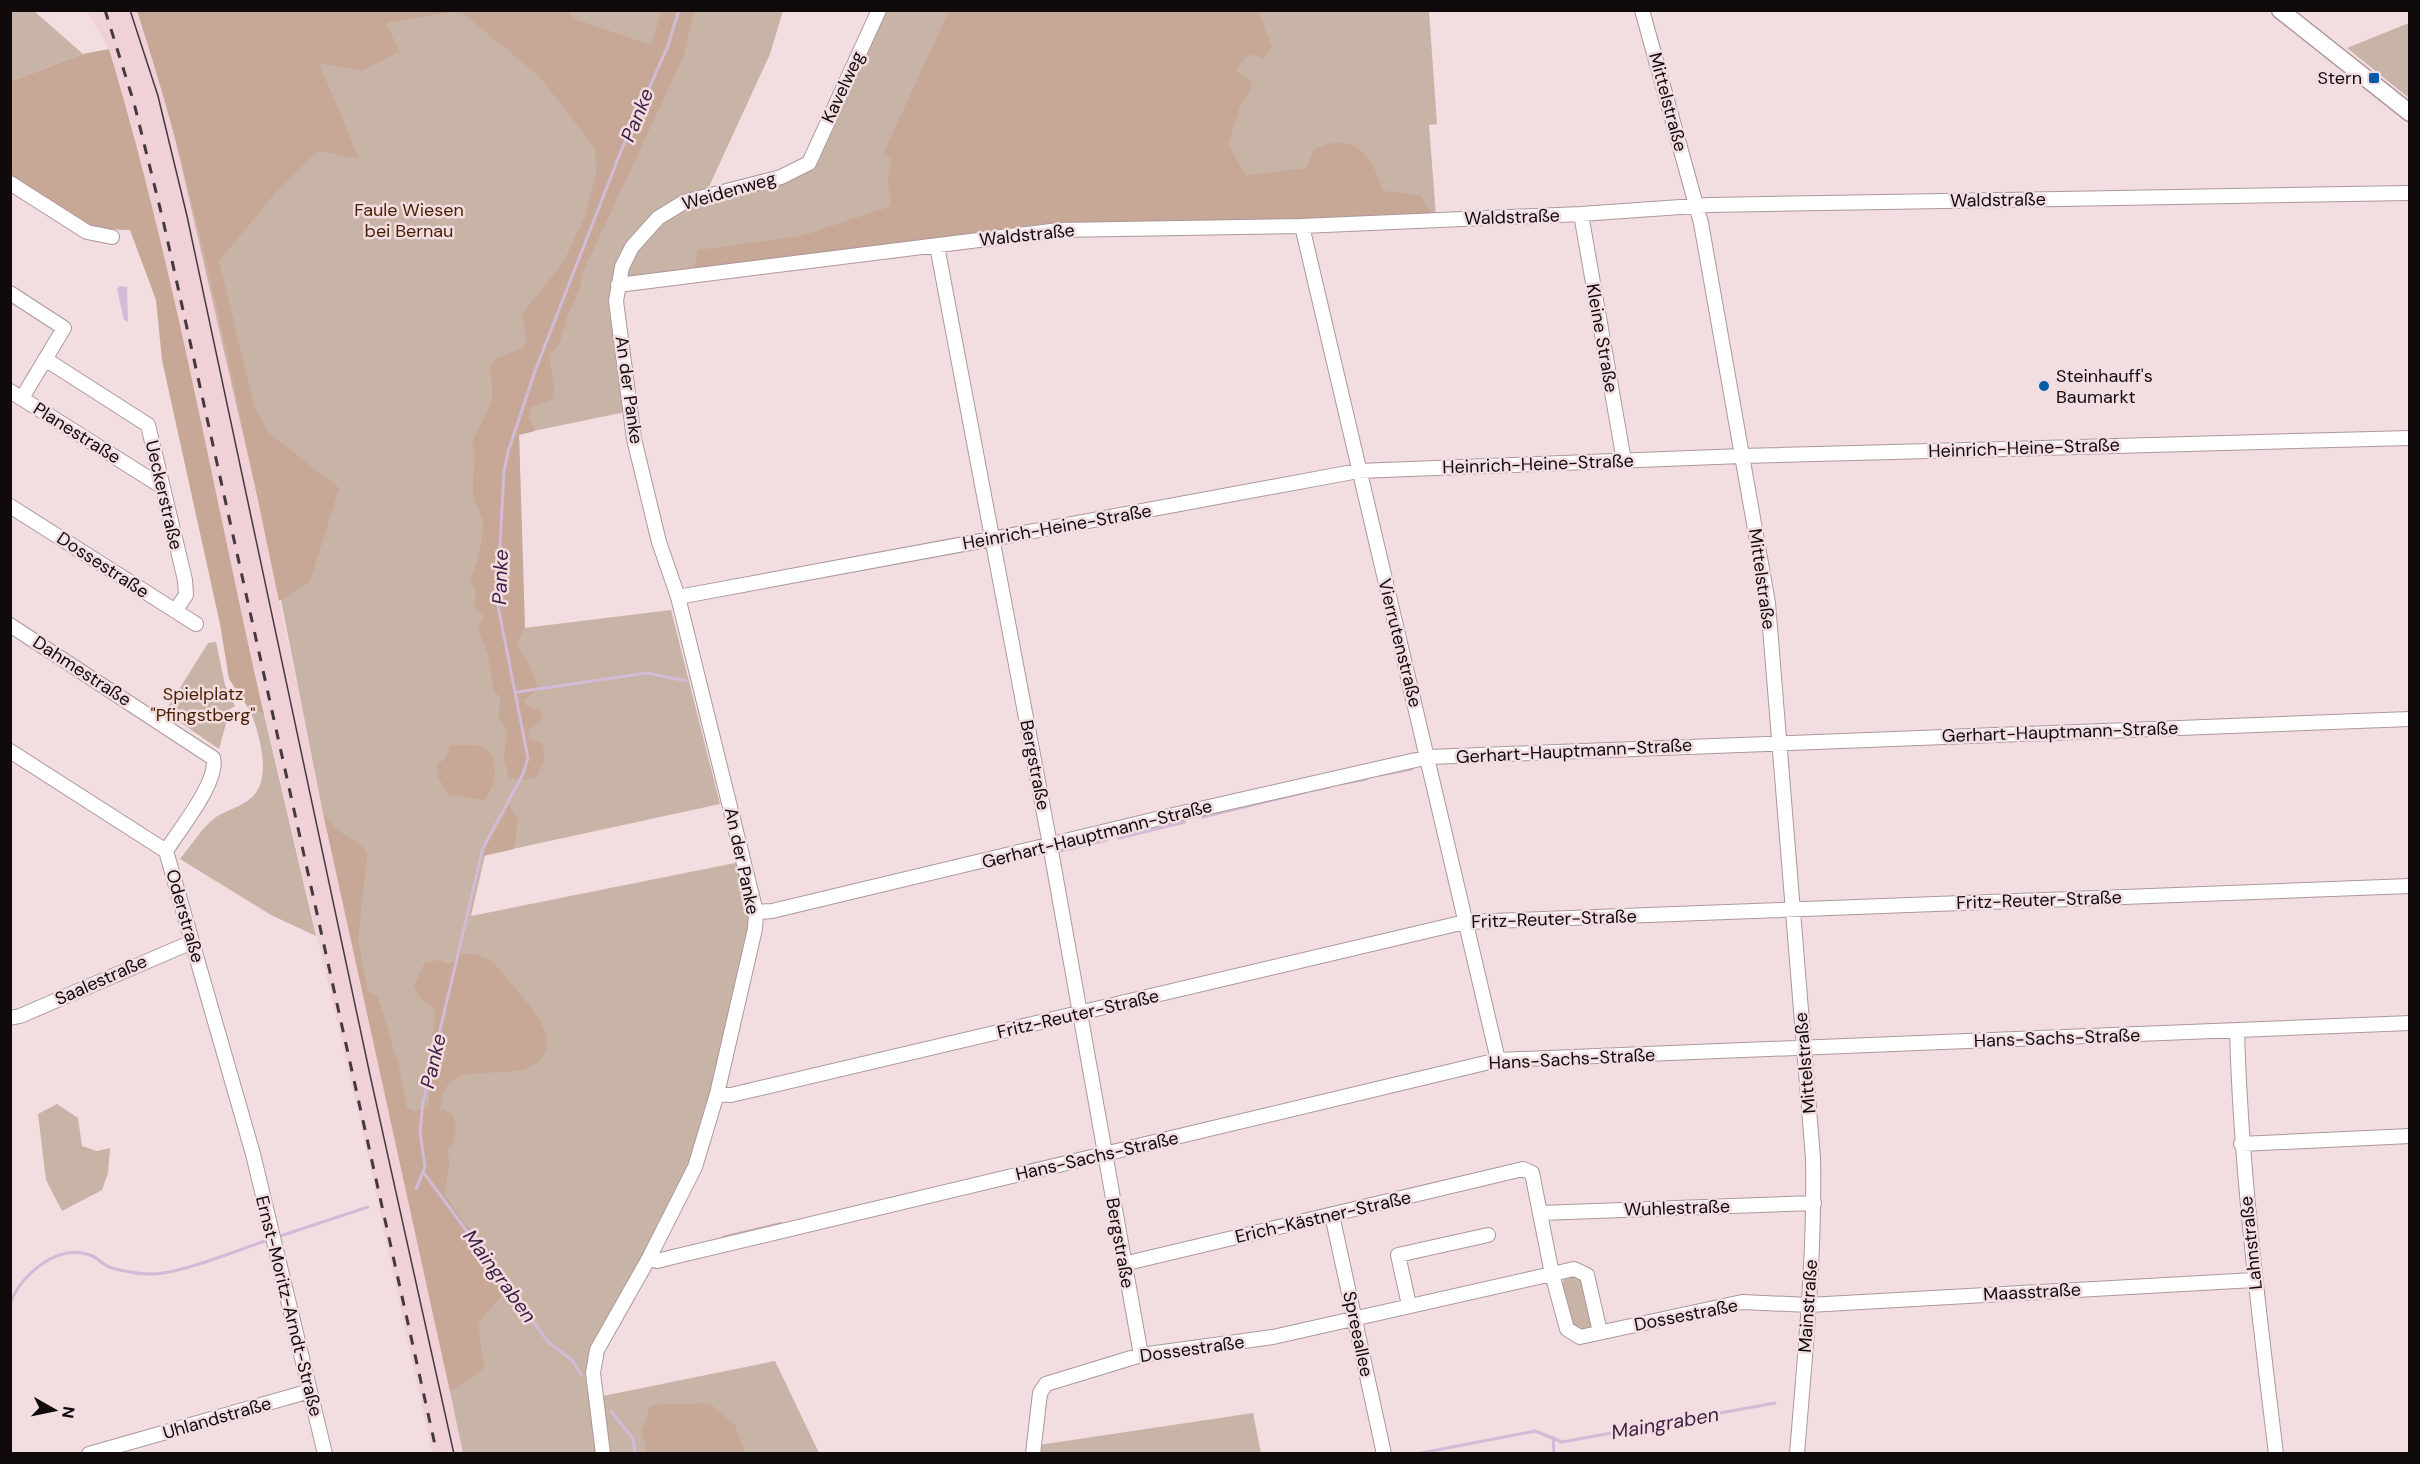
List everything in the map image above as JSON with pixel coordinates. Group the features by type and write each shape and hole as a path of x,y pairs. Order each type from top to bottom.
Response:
{"street":[{"name":"Kavelweg","path":"809,163 879,10"},
{"name":"Mittelstraße","path":"1642,10 1696,206 1768,603 1813,1158"},
{"path":"2280,10 2409,113"},
{"name":"Weidenweg","path":"618,285 622,267 632,247 670,208 684,202 781,177 809,163"},
{"path":"10,183 87,232 112,237"},
{"name":"Waldstraße","path":"618,285 1059,230 1302,226 1581,214 1696,206 2409,192"},
{"name":"Kleine Straße","path":"1581,214 1624,461"},
{"name":"Vierrutenstraße","path":"1302,226 1358,471 1429,758 1498,1060"},
{"name":"Bergstraße","path":"937,246 1050,845 1141,1355"},
{"name":"An der Panke","path":"603,1454 594,1364 612,1320 649,1258 695,1167 717,1094 756,912 678,597 659,542 634,440 616,301 618,285"},
{"name":"Planestraße","path":"10,293 64,328 45,359 16,394 162,486"},
{"name":"Ueckerstraße","path":"45,359 148,424 185,580 186,595 175,611"},
{"name":"Heinrich-Heine-Straße","path":"678,597 850,567 992,538 1358,471 1743,456 2409,438"},
{"name":"Dossestraße","path":"10,506 196,624"},
{"name":"Dahmestraße","path":"10,625 213,758 215,764 212,779 166,851"},
{"name":"Gerhart-Hauptmann-Straße","path":"756,912 771,911 1429,758 1779,742 2409,719"},
{"name":"Oderstraße","path":"10,752 166,851 254,1158"},
{"name":"Fritz-Reuter-Straße","path":"717,1094 731,1095 1465,922 2409,886"},
{"name":"Saalestraße","path":"10,1018 20,1016 192,942"},
{"name":"Hans-Sachs-Straße","path":"649,1258 657,1261 1498,1060 2409,1023"},
{"name":"Lahnstraße","path":"2237,1031 2241,1144 2254,1280 2276,1454"},
{"path":"2241,1144 2409,1136"},
{"name":"Ernst-Moritz-Arndt-Straße","path":"254,1158 325,1454"},
{"name":"Mainstraße","path":"1797,1454 1809,1305 1814,1203 1813,1158"},
{"name":"Erich-Kästner-Straße","path":"1123,1264 1523,1169 1532,1173 1540,1213"},
{"name":"Wuhlestraße","path":"1540,1213 1814,1203"},
{"path":"1540,1213 1552,1274"},
{"name":"Spreeallee","path":"1332,1215 1384,1454"},
{"path":"1409,1305 1398,1255 1488,1235"},
{"name":"Dossestraße","path":"1033,1454 1040,1393 1046,1384 1141,1355 1273,1337 1574,1269 1587,1275 1600,1332"},
{"name":"Dossestraße","path":"1552,1274 1569,1333 1580,1337 1742,1302 1809,1305"},
{"name":"Maasstraße","path":"1809,1305 2254,1280"},
{"name":"Uhlandstraße","path":"89,1454 310,1391"}],"shaded area":[{"path":"87,11 137,11 162,88 194,207 463,1453 432,1453 359,1116 232,572 164,253 134,132 109,49"},
{"path":"137,11 456,11 386,23 399,51 362,71 319,63 359,159 318,151 276,192 219,261 255,408 270,434 339,488 310,581 279,601 199,230 180,156"},
{"path":"460,11 568,11 574,19 651,45 662,11 694,11 684,55 583,272 579,291 567,317 559,345 549,355 554,388 553,399 531,407 529,418 535,431 519,435 525,627 516,644 530,666 537,687 532,695 524,699 526,705 539,710 542,719 529,730 529,739 543,744 544,761 536,778 522,780 509,778 504,758 507,732 499,718 500,697 494,691 488,656 478,629 484,616 474,606 476,591 470,580 483,533 483,521 473,495 472,443 491,400 492,382 489,370 495,359 524,348 526,336 522,314 563,263 585,216 596,175 595,148 538,75"},
{"path":"949,11 1258,11 1272,48 1263,58 1253,54 1243,59 1236,71 1251,81 1251,89 1240,106 1228,144 1246,176 1307,168 1314,149 1328,144 1351,145 1367,157 1383,191 1420,195 1433,216 1301,222 1188,220 1059,225 693,272 698,250 802,236 891,206 888,179 892,160 883,154"},
{"path":"109,49 133,131 174,297 264,714 249,709 229,679 220,624 162,360 156,300 130,230 92,229 11,175 11,81 83,54"},
{"path":"120,286 127,287 128,322 124,320 117,289"},
{"path":"450,746 479,746 491,755 494,762 494,778 485,800 449,795 438,777 437,764 445,759"},
{"path":"509,806 518,818 514,849 483,856 485,848"},
{"path":"323,813 336,829 363,847 367,856 358,939 368,992 378,997 398,1063 407,1108 415,1111 428,1107 432,1078 429,1057 436,1010 422,1000 414,986 424,964 438,960 449,964 454,961 455,955 464,954 492,961 529,1005 546,1035 545,1053 532,1065 518,1070 467,1075 454,1080 445,1090 441,1108 453,1115 456,1129 453,1144 448,1147 449,1167 444,1194 510,1286 478,1323 484,1368 450,1392"},
{"path":"709,1403 735,1425 745,1453 647,1453 642,1431 650,1405"}],"green space":[{"path":"11,11 34,11 83,54 11,81"},
{"name":"Faule Wiesen bei Bernau","path":"138,11 783,11 770,54 707,191 810,167 882,11 1429,11 1437,124 1429,125 1436,216 1187,218 1059,223 615,279 625,412 519,434 524,628 671,610 720,804 485,855 471,916 740,862 750,901 750,921 713,1099 691,1163 588,1370 586,1383 589,1386 598,1453 463,1453 450,1392 453,1389 328,819 323,813 281,600 163,85"},
{"path":"2409,23 2409,98 2347,48"},
{"name":"Spielplatz \"Pfingstberg\"","path":"216,642 225,685 235,706 230,709 219,749 165,712 208,643"},
{"path":"249,709 264,714 316,936 271,915 180,859 211,821 248,800 258,789 262,779 262,754 257,729"},
{"path":"57,1104 78,1118 82,1146 97,1151 110,1148 108,1173 102,1190 62,1211 46,1180 38,1114"},
{"path":"781,1222 782,1226 724,1240 722,1236"},
{"path":"1572,1274 1583,1278 1594,1318 1592,1327 1579,1330 1572,1326 1561,1287 1566,1275"},
{"path":"775,1361 819,1453 609,1453 603,1396"},
{"path":"1253,1413 1261,1453 1038,1454 1039,1445"}],"waterway":[{"name":"Panke","path":"416,1189 425,1167 420,1131 423,1102 483,848 523,774 528,758 497,601 504,472 508,452 535,371 621,151 667,48 679,10"},
{"path":"517,692 647,673 686,681"},
{"path":"1380,775 1412,769"},
{"path":"1340,784 1367,779"},
{"path":"1310,791 1329,787"},
{"path":"1203,817 1306,792"},
{"path":"1119,838 1185,822"},
{"path":"1060,851 1107,840"},
{"name":"Maingraben","path":"424,1173 549,1343 572,1360 581,1375"},
{"name":"Panke","path":"277,1237 368,1207"},
{"name":"Panke","path":"10,1304 22,1282 31,1273 42,1264 65,1254 78,1252 95,1257 106,1266 151,1274 194,1266 271,1239"},
{"name":"Maingraben","path":"1416,1454 1535,1431 1562,1442 1775,1403"},
{"name":"Maingraben","path":"611,1411 633,1439 635,1454"},
{"path":"1553,1437 1554,1454"}],"tram line":[{"path":"130,10 158,96 187,216 370,1075 454,1454"}],"railway":[{"path":"105,10 134,103 163,220 437,1454"}],"place":[{"name":"Stern","path":"2374,78"},
{"name":"Steinhauff's Baumarkt","path":"2044,386"}]}
